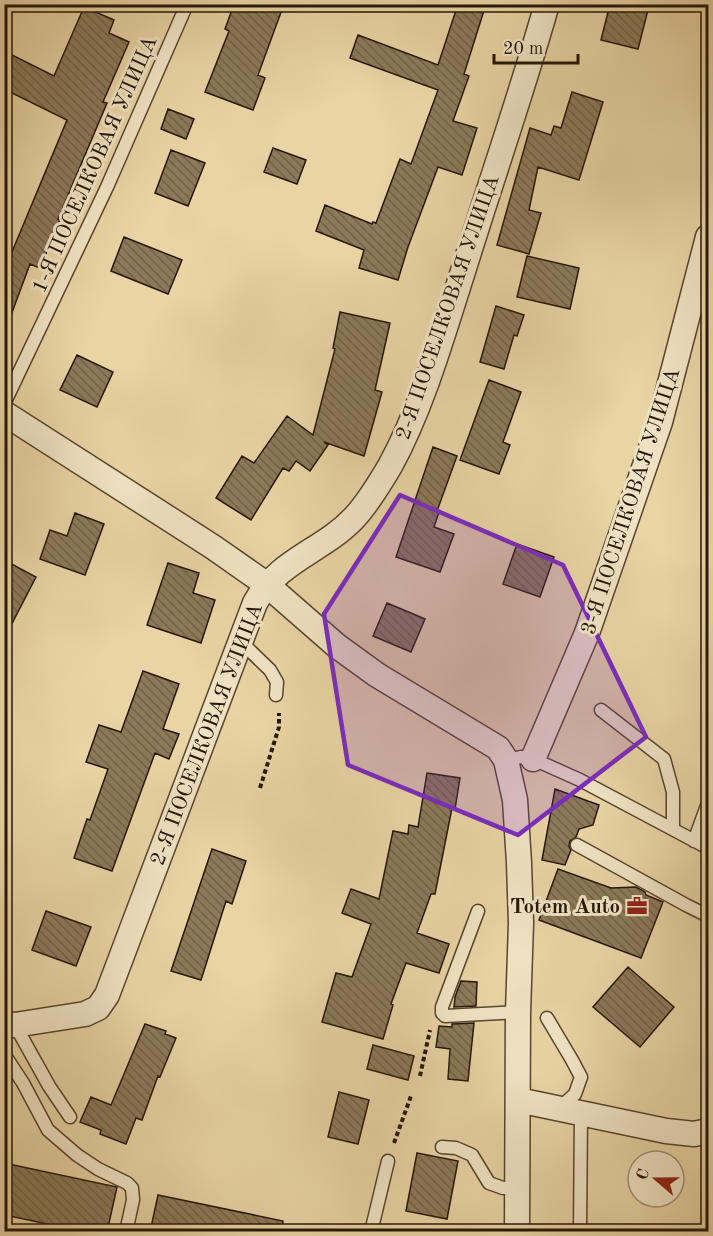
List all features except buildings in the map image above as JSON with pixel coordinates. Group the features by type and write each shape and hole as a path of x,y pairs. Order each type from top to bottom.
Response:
{"street":[{"name":"2-Я ПОСЕЛКОВАЯ УЛИЦА","path":"10,1025 85,1014 98,1008 107,995 255,603 266,584 354,519 391,465 414,414 446,324 547,4"},
{"name":"3-Я ПОСЕЛКОВАЯ УЛИЦА","path":"533,759 587,633 660,422 708,237"},
{"path":"4,412 213,546 266,584 337,646 377,675 498,748 506,760 515,800 521,923 518,1012 517,1232"},
{"path":"518,1100 666,1131 694,1134 708,1131"}],"lane":[{"name":"1-Я ПОСЕЛКОВАЯ УЛИЦА","path":"4,404 107,187 187,4"},
{"path":"240,641 270,670 277,682 276,695"},
{"path":"601,710 664,759 673,792 673,830"},
{"path":"506,760 521,757 533,759 580,780 708,848"},
{"path":"694,841 708,803"},
{"path":"577,845 708,916"},
{"path":"478,911 442,1006 442,1013 445,1016 518,1012"},
{"path":"547,1018 580,1077 571,1110 580,1232"},
{"path":"10,1025 70,1117"},
{"path":"4,1054 23,1083 48,1130 77,1155 132,1188 133,1200 126,1232"},
{"path":"442,1147 456,1148 472,1155 489,1183 503,1188 517,1188"},
{"path":"371,1232 388,1161"}],"path":[{"path":"260,788 279,727 279,703 276,695"},
{"path":"420,1076 432,1022 442,1013"},
{"path":"388,1161 411,1096"}],"highlighted area":[{"path":"400,495 563,565 646,737 518,835 348,765 324,614"}],"place":[{"name":"Totem Auto","path":"637,906"}]}
